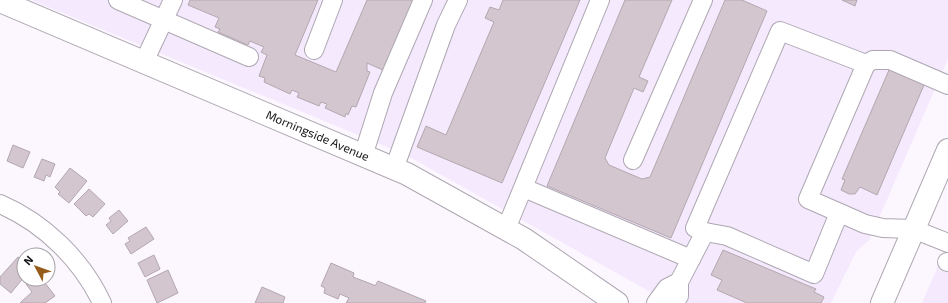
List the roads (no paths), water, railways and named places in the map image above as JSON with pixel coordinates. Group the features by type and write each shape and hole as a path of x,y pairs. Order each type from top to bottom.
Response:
{"main road":[{"name":"Morningside Avenue","path":"0,1 394,169 506,230 617,303"},
{"path":"882,303 913,228 948,150"}],"street":[{"path":"118,0 164,19 249,58"},
{"path":"144,62 173,0"},
{"path":"314,50 333,0"},
{"path":"363,156 383,93 424,0"},
{"path":"394,169 446,26 458,0"},
{"path":"506,230 600,0"},
{"path":"633,160 703,0"},
{"path":"838,214 814,274 728,236 705,232 695,228 780,31 866,64"},
{"path":"948,85 890,60 873,60 866,64 808,199 838,214 865,224 883,228 913,228 948,243"},
{"path":"524,188 691,259"},
{"path":"0,204 49,233 82,269 102,303"},
{"path":"674,303 679,296 679,282 705,232"},
{"path":"656,303 667,288 679,282"}]}
